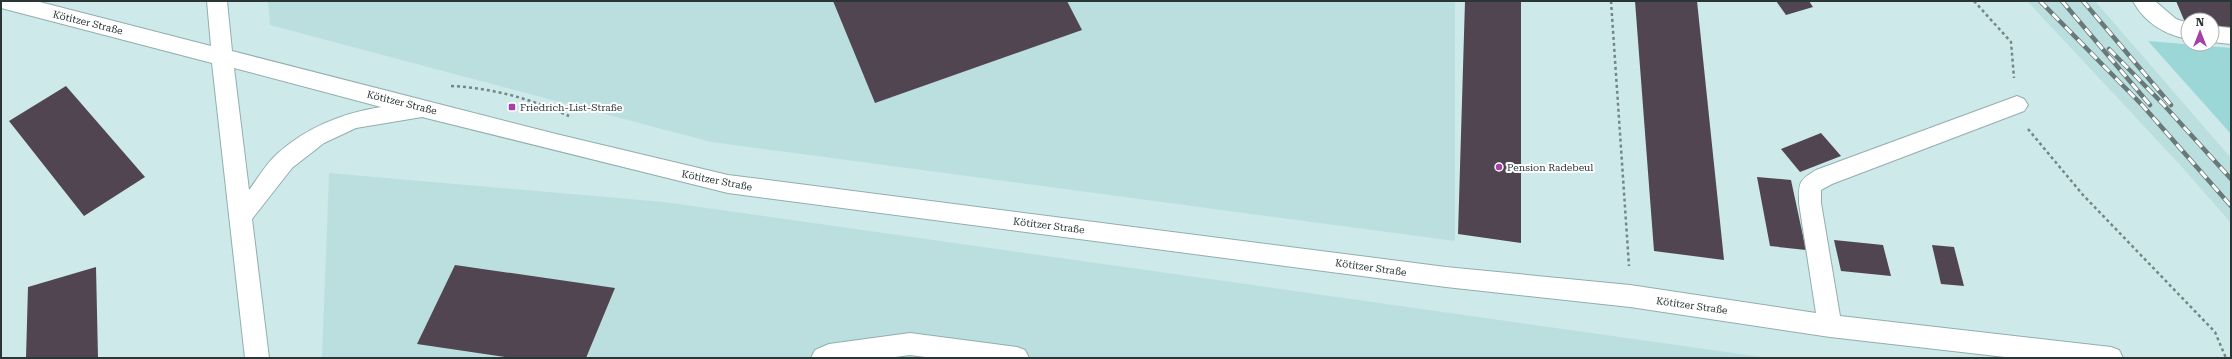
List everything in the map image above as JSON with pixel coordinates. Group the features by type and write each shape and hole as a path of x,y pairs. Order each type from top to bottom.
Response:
{"street":[{"name":"Kötitzer Straße","path":"5,1 556,143 728,184 1446,277 1630,296 1830,326 2111,358"},
{"path":"217,1 240,218 257,358"},
{"path":"2143,1 2159,18 2177,30 2180,30"},
{"path":"2220,35 2231,36"},
{"path":"1830,326 1810,203 1810,185 1824,177 2017,105"},
{"path":"240,218 284,161 316,137 352,120 427,109"},
{"path":"823,358 828,355 910,344 1016,358"}],"path":[{"path":"1611,1 1628,249"},
{"path":"1974,1 2011,42 2018,117 2083,195 2215,332 2226,358"}],"shaded area":[{"path":"268,1 1455,1 1455,241 711,142 270,25"},
{"path":"2027,1 2095,1 2231,158 2231,223 2181,166"},
{"path":"2148,41 2180,44 2180,52 2220,52 2220,47 2231,48 2231,134"},
{"path":"329,173 664,202 1769,358 322,358"}],"building":[{"path":"833,1 1067,1 1082,30 875,103"},
{"path":"1465,1 1521,1 1521,243 1458,234"},
{"path":"1635,1 1697,1 1724,260 1654,251"},
{"path":"1776,1 1809,1 1813,7 1786,15"},
{"path":"2176,1 2231,1 2231,32 2220,31 2220,12 2181,12"},
{"path":"66,86 145,177 84,216 9,121"},
{"path":"1821,133 1841,156 1800,172 1781,149"},
{"path":"1757,177 1791,180 1806,250 1770,246"},
{"path":"1834,240 1883,245 1891,276 1841,271"},
{"path":"1932,245 1954,247 1964,286 1941,284"},
{"path":"455,265 615,288 586,358 511,358 417,344"},
{"path":"96,267 98,358 26,358 28,287"}],"railway":[{"path":"2040,1 2143,106 2231,206"},
{"path":"2062,1 2150,105"},
{"path":"2083,1 2171,105"},
{"path":"2109,49 2163,104 2231,179"}],"place":[{"name":"Friedrich-List-Straße","path":"512,107"},
{"name":"Pension Radebeul","path":"1499,167"}]}
